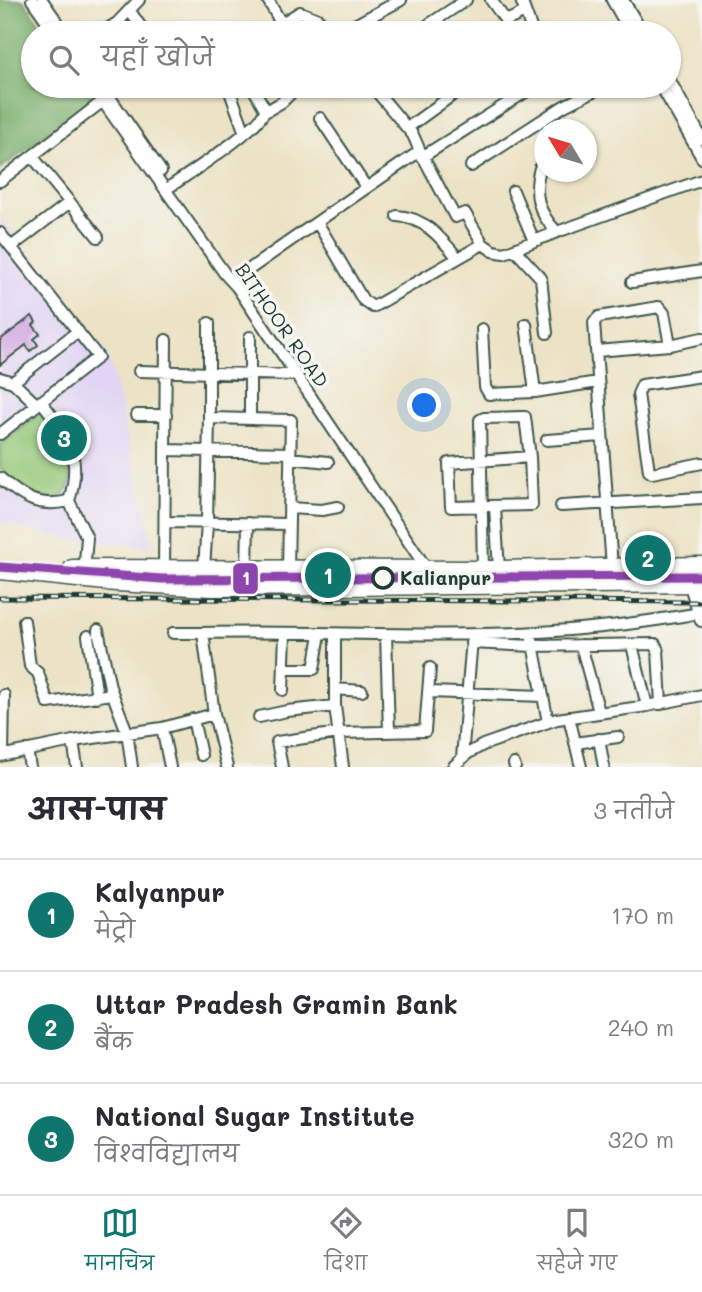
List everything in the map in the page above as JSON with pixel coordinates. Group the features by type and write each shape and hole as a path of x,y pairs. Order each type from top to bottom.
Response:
{"highway":[{"path":"0,562 212,588 697,585"},
{"path":"0,572 84,574 164,569 491,569 702,565"}],"main road":[{"path":"697,585 701,616"}],"street":[{"path":"32,0 47,21"},
{"path":"41,0 56,21"},
{"path":"117,21 139,0"},
{"path":"268,0 280,21"},
{"path":"359,21 401,0"},
{"path":"434,21 466,0"},
{"path":"491,0 506,21 525,12"},
{"path":"521,0 528,21"},
{"path":"622,3 627,21"},
{"path":"622,3 635,21"},
{"path":"130,11 137,21"},
{"path":"284,21 295,14 305,12 321,21"},
{"name":"BITHOOR ROAD","path":"101,98 218,264 236,284 439,587"},
{"path":"110,98 231,271 236,284 366,187 515,98"},
{"path":"232,98 245,133"},
{"path":"258,98 265,112"},
{"path":"171,186 245,133 265,112 286,98"},
{"path":"382,98 413,135 456,217 465,213 483,244 500,253 515,250 557,232 702,180"},
{"path":"407,128 448,98"},
{"path":"471,166 579,98"},
{"path":"668,98 702,158"},
{"path":"680,98 700,131"},
{"path":"0,181 103,101"},
{"path":"320,118 366,187"},
{"path":"32,156 98,237"},
{"path":"538,182 540,209 557,232"},
{"path":"513,191 534,241"},
{"path":"11,247 70,202"},
{"path":"397,216 412,217 419,221 458,258"},
{"path":"317,222 363,300 370,307 483,244"},
{"path":"0,233 98,357 0,434"},
{"path":"515,250 541,278 547,333"},
{"path":"632,282 702,271"},
{"path":"612,567 593,323 597,318 657,306 663,310 670,345"},
{"path":"204,569 209,450 209,323"},
{"path":"526,324 535,391"},
{"path":"482,329 488,393 492,395 598,382"},
{"path":"13,382 78,331"},
{"path":"250,337 250,418"},
{"path":"596,351 670,345 702,338"},
{"path":"164,569 166,340"},
{"path":"139,371 296,375"},
{"path":"702,376 645,384 640,386 638,394 649,471 652,473 702,463"},
{"path":"0,378 13,382 36,404 41,401"},
{"path":"41,401 62,428 75,456 75,482 69,501 87,538 84,574"},
{"path":"137,415 166,415"},
{"path":"491,569 482,508 480,460 478,425 484,418 526,417 530,457 532,505 495,508 482,508 455,509 450,505 449,463 480,460 530,457"},
{"path":"209,418 291,420 288,569"},
{"path":"547,440 602,436"},
{"path":"166,450 209,450 290,456 328,462"},
{"path":"0,478 30,500 52,505 69,501"},
{"path":"561,506 702,498"},
{"path":"289,508 322,510 338,507"},
{"path":"491,569 495,508"},
{"path":"165,522 288,524"},
{"path":"247,569 248,523"},
{"path":"472,638 701,616"},
{"path":"24,621 30,666 38,673 48,703 112,694"},
{"path":"531,631 548,722"},
{"path":"97,697 93,633 127,732 132,767"},
{"path":"173,633 386,634 472,638 534,646 652,644 657,646 661,704"},
{"path":"203,633 214,713 227,767"},
{"path":"283,690 285,633"},
{"path":"284,669 314,669 320,634"},
{"path":"335,634 335,706 343,767"},
{"path":"386,634 389,732"},
{"path":"459,763 472,638"},
{"path":"582,645 599,712"},
{"path":"632,645 647,706"},
{"path":"282,767 276,742 339,733 425,731 430,668"},
{"path":"335,689 362,691"},
{"path":"429,692 543,696"},
{"path":"4,695 1,755 162,728 214,713"},
{"path":"459,763 483,746 548,722 702,695"},
{"path":"259,717 287,710 335,706"},
{"path":"569,717 582,767"},
{"path":"193,719 201,755"},
{"path":"162,728 170,767"},
{"path":"575,743 618,737"},
{"path":"599,739 604,767"},
{"path":"74,741 77,767"},
{"path":"27,750 30,767"}],"shaded area":[{"path":"0,217 108,354 153,546 72,540 0,522"}],"green space":[{"path":"0,0 23,0 38,21 21,21 21,98 94,99 0,169"},
{"path":"41,413 61,441 70,469 69,486 65,493 53,500 28,493 0,468 0,445"}],"building":[{"path":"32,316 36,322 33,325 40,334 34,339 38,345 30,351 26,345 0,365 0,340"}],"railway":[{"path":"0,598 702,602"}],"transit line":[{"name":"1","path":"0,567 162,579 702,576"}],"place":[{"name":"National Sugar Institute","path":"64,438"},
{"name":"Uttar Pradesh Gramin Bank","path":"648,558"},
{"name":"Kalyanpur","path":"328,575"},
{"name":"Kalianpur","path":"383,578"}]}
